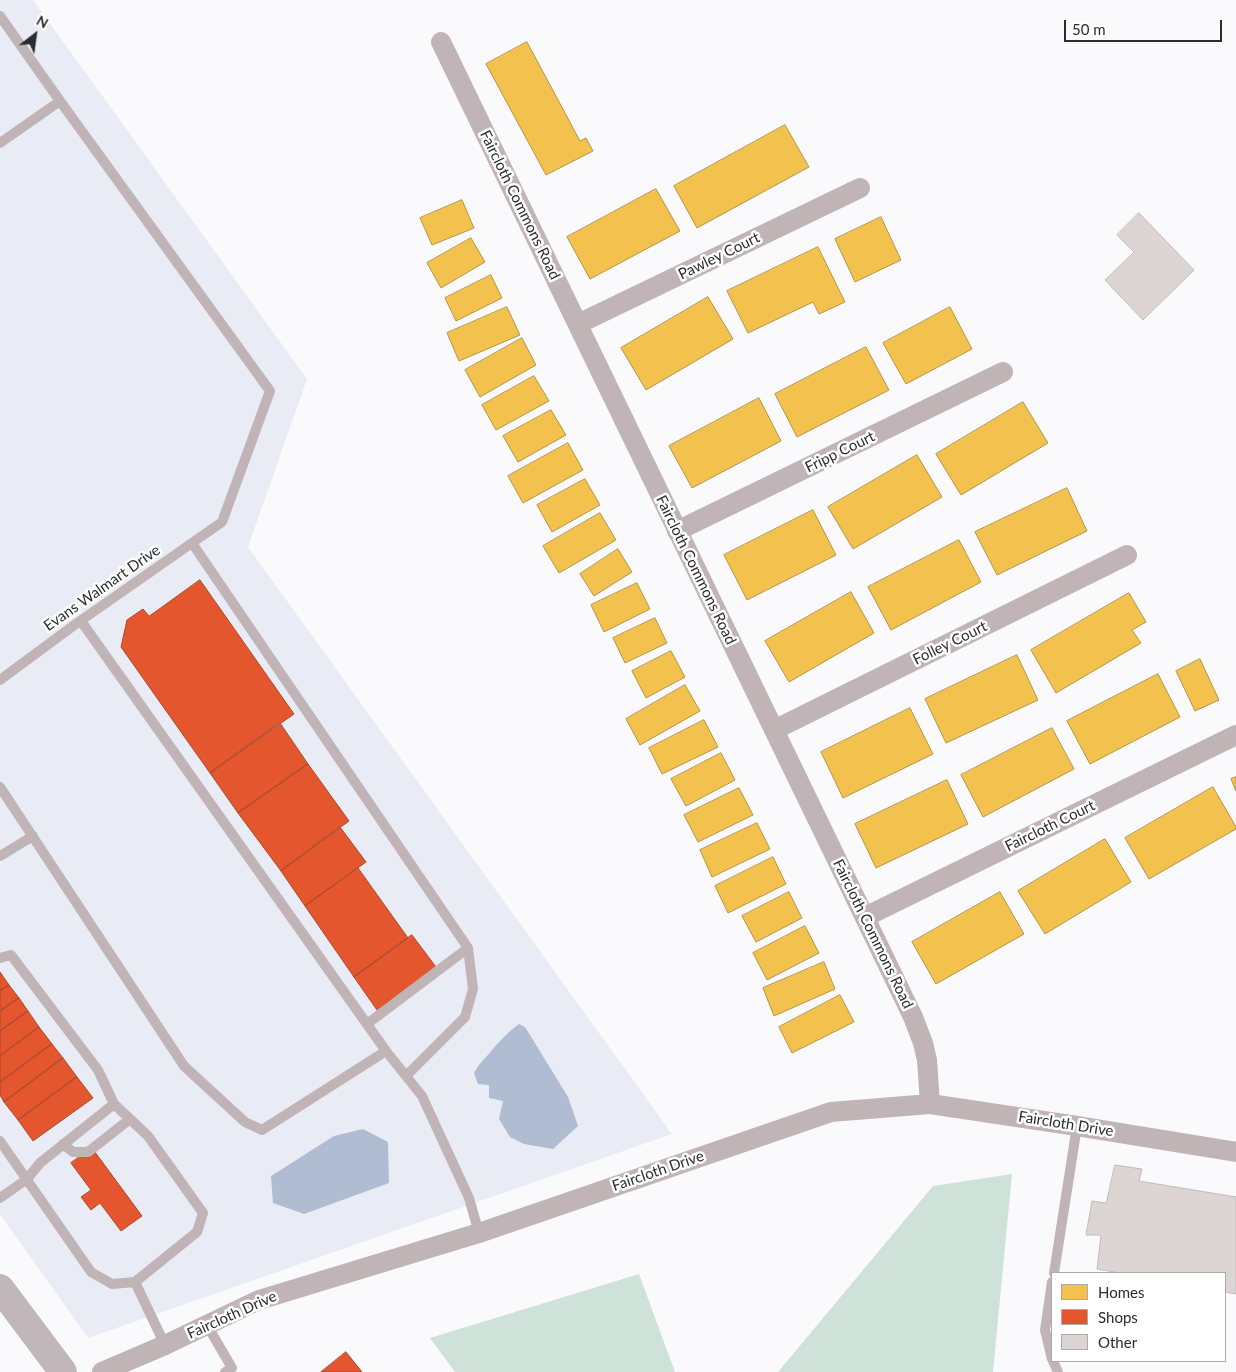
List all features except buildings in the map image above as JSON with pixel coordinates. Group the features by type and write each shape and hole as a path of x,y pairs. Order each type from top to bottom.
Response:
{"main road":[{"path":"0,1288 63,1372"}],"street":[{"name":"Faircloth Commons Road","path":"441,42 913,1017 927,1060 930,1104"},
{"name":"Pawley Court","path":"578,324 860,188"},
{"name":"Fripp Court","path":"677,531 1003,372"},
{"name":"Folley Court","path":"774,730 1127,556"},
{"name":"Faircloth Court","path":"865,917 1236,735"},
{"name":"Faircloth Drive","path":"102,1372 165,1345 259,1300 479,1233 831,1112 930,1104 1236,1152"}],"lane":[{"path":"0,16 60,101 0,143"},
{"name":"Evans Walmart Drive","path":"0,680 222,522 270,390 60,101"},
{"path":"192,543 468,948 473,990 465,1017 406,1076"},
{"path":"81,621 386,1052 422,1096 469,1198 479,1233"},
{"path":"0,786 184,1066 244,1122 262,1130 386,1052"},
{"path":"0,855 33,836"},
{"path":"367,1024 468,948"},
{"path":"0,958 11,955 98,1070 114,1104 148,1136 203,1212 197,1232 136,1282 112,1284 91,1272 0,1141"},
{"path":"0,1198 27,1179 40,1163 114,1104"},
{"path":"63,1144 73,1152 88,1152 130,1119"},
{"path":"1054,1272 1077,1126"},
{"path":"136,1282 165,1345"},
{"path":"1051,1289 1045,1330 1051,1352"},
{"path":"206,1325 230,1371"}],"shaded area":[{"path":"0,0 33,0 307,379 248,547 672,1134 88,1338 0,1214"}],"green space":[{"path":"1012,1174 993,1372 778,1372 933,1186"},
{"path":"639,1274 675,1372 455,1372 430,1338"}],"water":[{"path":"519,1024 525,1027 568,1097 578,1126 553,1149 524,1144 510,1137 499,1119 503,1101 489,1098 489,1085 478,1084 474,1073 480,1063"},
{"path":"363,1129 388,1142 389,1183 304,1214 273,1203 271,1176 334,1136"}]}
